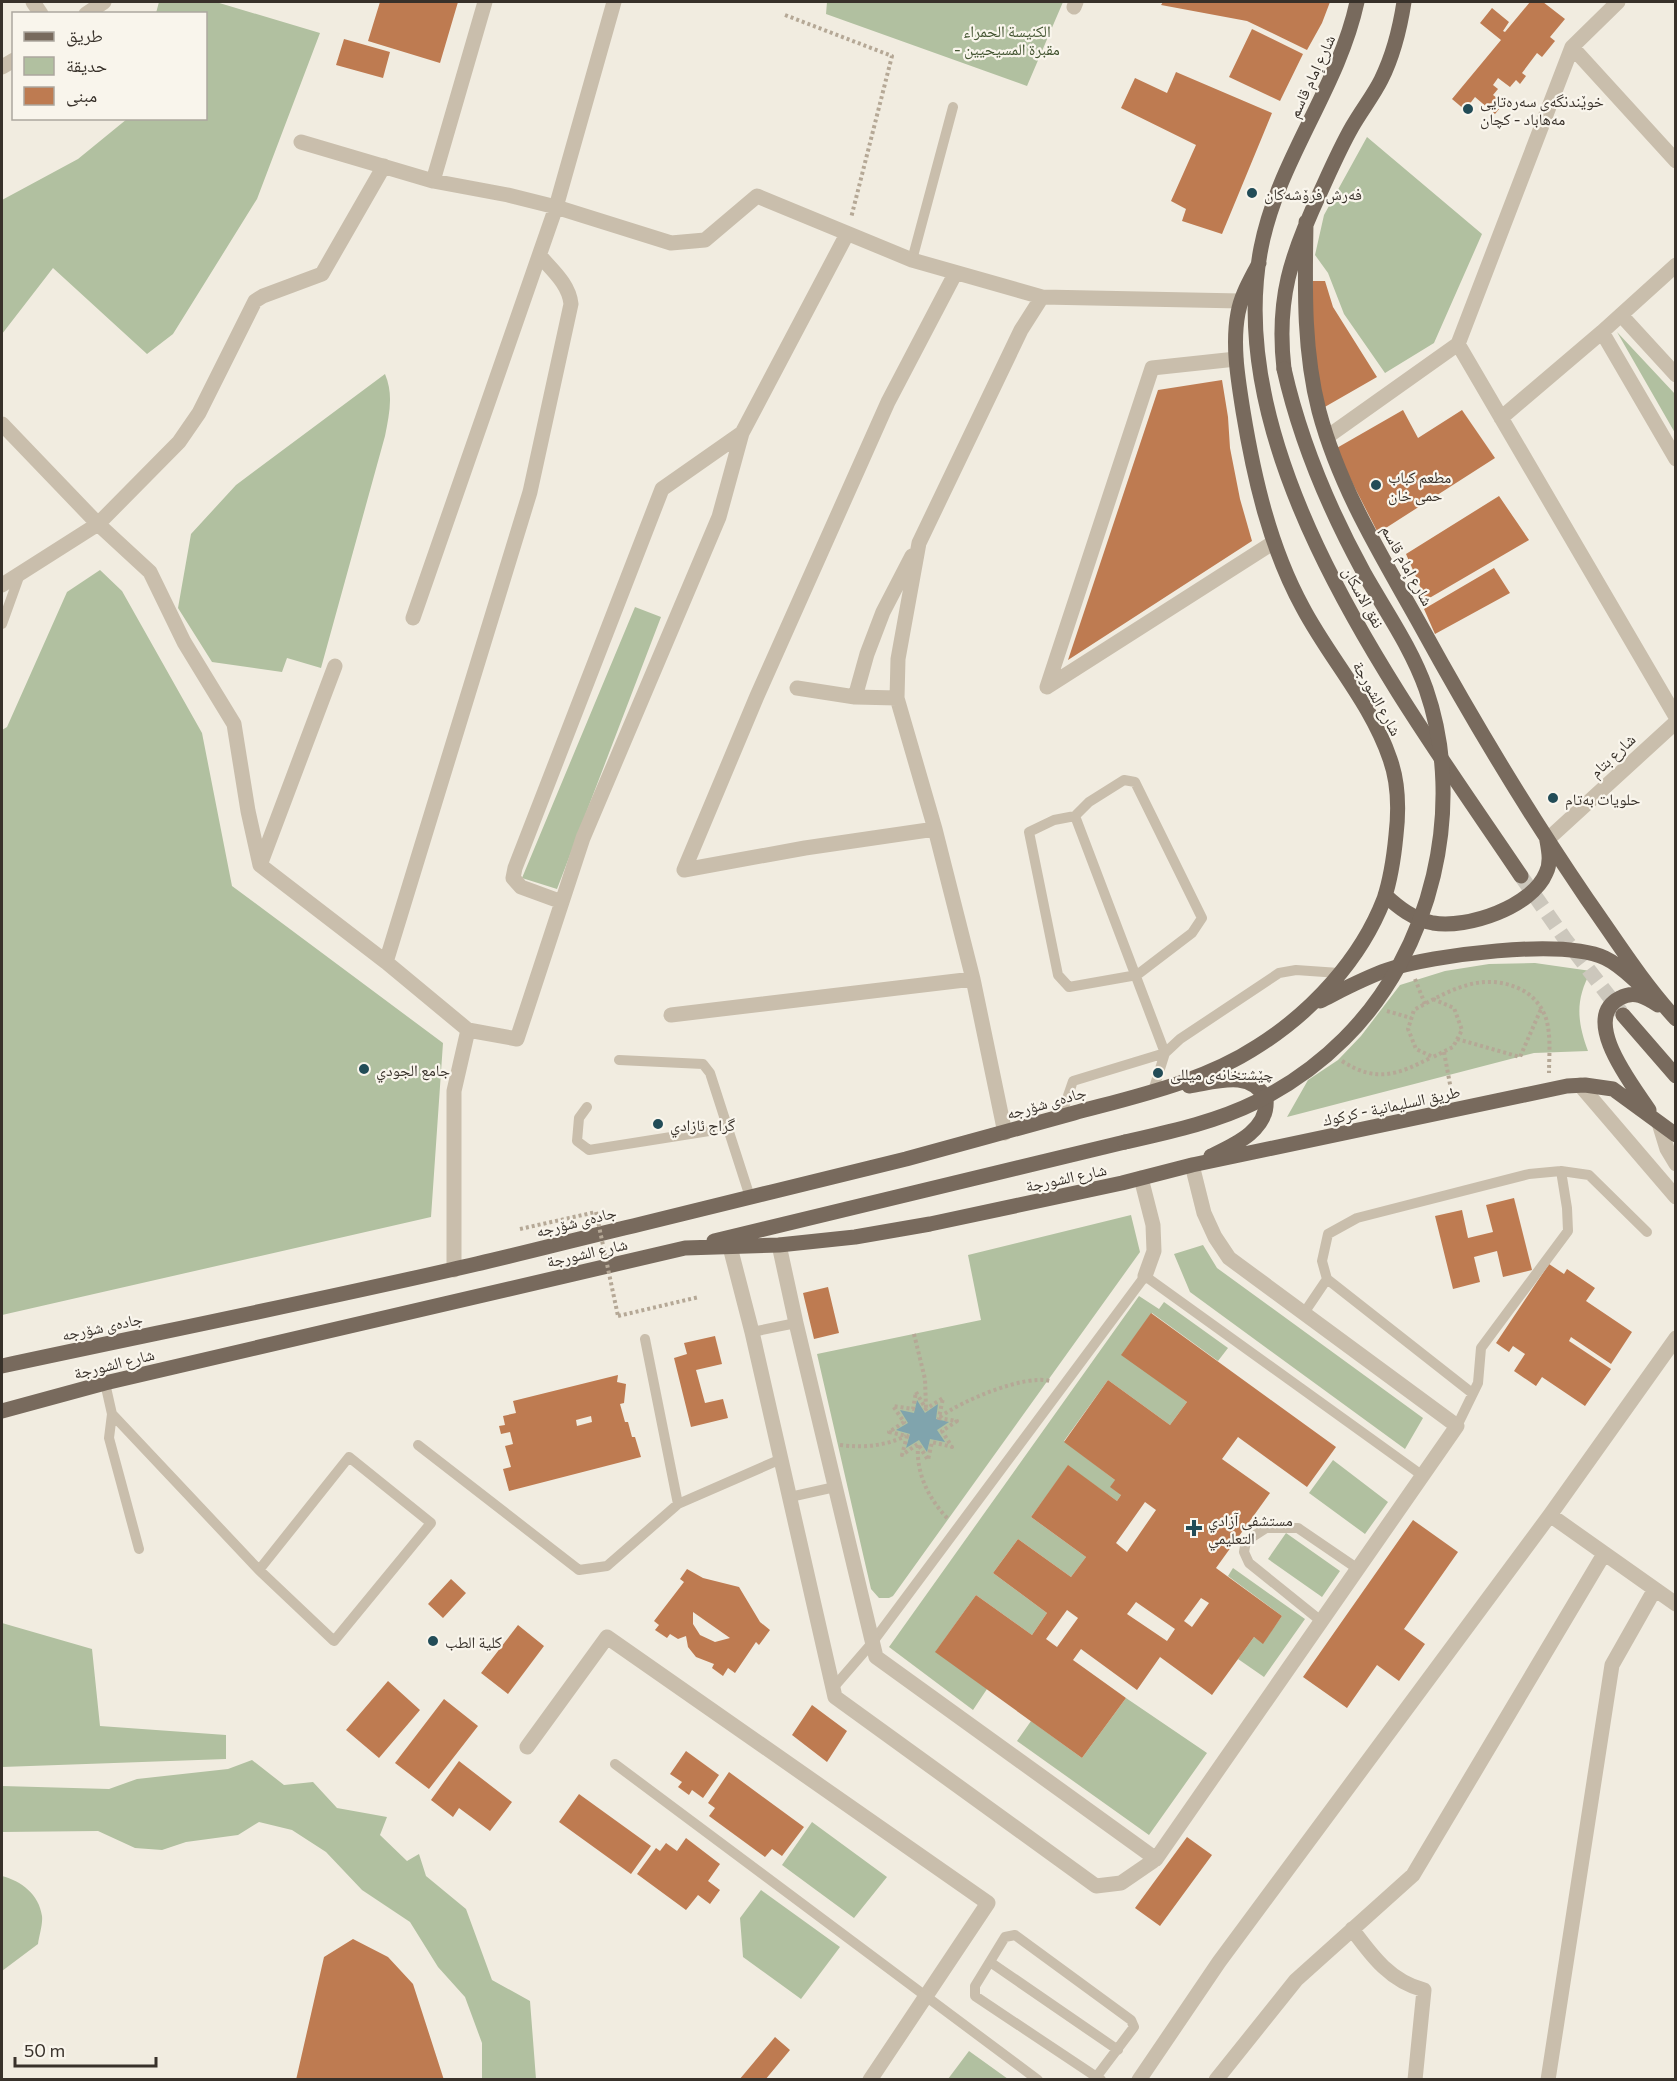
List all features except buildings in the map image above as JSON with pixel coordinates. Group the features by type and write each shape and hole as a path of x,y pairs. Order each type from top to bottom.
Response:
{"main road":[{"name":"شارع إمام قاسم","path":"1259,263 1261,248 1277,195 1340,60 1358,2"},
{"name":"شارع إمام قاسم","path":"1404,2 1399,30 1381,80 1352,128 1306,222 1306,330 1312,383 1327,437 1348,491 1380,553 1476,724 1547,840 1659,1001"},
{"path":"685,1248 1197,1124 1256,1102 1305,1072 1346,1038 1369,1010 1400,962 1419,921 1437,861 1442,822 1442,780 1436,730 1427,692 1407,642 1363,571 1330,504 1301,432 1284,369 1281,333 1283,302 1291,262 1306,222"},
{"name":"شارع الشورجة","path":"1154,1091 1194,1078 1239,1058 1276,1034 1304,1010 1339,973 1363,940 1385,896 1393,861 1398,813 1397,788 1390,760 1368,712 1300,603 1274,542 1255,473 1236,359 1237,323 1248,301 1259,263"},
{"name":"نفق الاسكان","path":"1248,301 1273,427 1294,490 1319,551 1350,612 1377,657 1521,876"},
{"path":"1385,896 1411,915 1431,922 1458,924 1483,918 1516,903 1541,882 1548,866 1547,840"},
{"path":"1304,1010 1350,985 1409,964 1506,950 1562,950 1594,954 1605,958 1624,970 1659,1001 1676,1021"},
{"path":"1676,1021 1649,1000 1634,994 1616,1000 1606,1012 1605,1019 1608,1042 1620,1067 1659,1123 1676,1135"},
{"path":"1623,1015 1676,1076"},
{"path":"1154,1091 1237,1079 1246,1080 1258,1087 1266,1099 1263,1116 1247,1136 1190,1166"},
{"name":"طريق السليمانية - كركوك","path":"1190,1166 1550,1089 1580,1085 1603,1086 1623,1095 1659,1123"},
{"name":"جادەی شۆرجە","path":"2,1366 454,1269 1005,1133 1154,1091"},
{"name":"شارع الشورجة","path":"2,1411 105,1383 685,1248 779,1245 855,1237 930,1224 1190,1166"}],"street":[{"path":"89,12 104,2"},
{"path":"433,181 485,2"},
{"path":"413,618 556,207 614,2"},
{"path":"1327,437 1458,344 1572,47 1618,2"},
{"path":"1572,47 1676,161"},
{"path":"301,142 433,181 508,195 556,207 671,243 705,240 757,196 912,260 1042,297 1248,301"},
{"path":"2,585 99,524 191,428 255,301 322,274 384,166"},
{"path":"2,424 99,524 150,572 184,642 234,724 248,811 260,865 386,962 468,1030 518,1039 583,838 720,517 742,433 847,234"},
{"path":"386,962 530,492 571,303 570,293 540,256"},
{"path":"1501,417 1602,332 1676,265"},
{"path":"935,829 805,848 684,870 757,696 888,402 955,274"},
{"path":"855,697 867,654 883,612 919,543 1021,330 1042,297"},
{"path":"1621,315 1676,375"},
{"path":"1602,332 1676,459"},
{"path":"1458,344 1676,717"},
{"path":"1236,359 1152,368 1047,687 1274,542"},
{"path":"562,902 521,887 513,878 515,868 662,489 742,433"},
{"path":"919,543 898,659 897,698 935,829 973,979 1005,1133"},
{"path":"260,865 335,666"},
{"path":"797,688 855,697 897,698"},
{"name":"شارع بتام","path":"1547,840 1676,722"},
{"path":"671,1015 973,979"},
{"path":"454,1269 454,1091 468,1030"},
{"path":"1580,1085 1672,1187"},
{"path":"1659,1123 1667,1149 1676,1164"},
{"path":"730,1247 752,1332 835,1697 1096,1886 1120,1883 1156,1858 1457,1426 1229,1258 1215,1237 1204,1213 1190,1166"},
{"path":"1141,1178 1153,1225 1154,1251 1145,1276"},
{"path":"779,1245 876,1657 1156,1858"},
{"path":"1139,2079 1219,1962 1550,1515 1676,1338"},
{"path":"1550,1515 1676,1604"},
{"path":"1216,2079 1296,1980 1413,1875 1604,1554"},
{"path":"1548,2079 1612,1665 1655,1589"},
{"path":"527,1747 607,1637 988,1903 870,2079"},
{"path":"1352,1929 1385,1970 1413,1987 1424,1990 1415,2079"}],"lane":[{"path":"912,260 953,107"},
{"path":"2,624 20,573"},
{"path":"1124,780 1135,782 1202,918 1192,933 1137,975 1069,987 1058,975 1029,832 1054,820 1075,816 1089,802 1124,780"},
{"path":"1075,816 1165,1053 1154,1091"},
{"path":"1061,1116 1073,1082 1165,1053 1180,1039 1279,973 1296,970 1339,973"},
{"path":"619,1060 703,1064 710,1073 750,1197"},
{"path":"586,1107 579,1118 577,1141 589,1150 728,1128"},
{"path":"1472,1393 1328,1279 1322,1261 1328,1234 1357,1218 1529,1174 1561,1171 1589,1175 1647,1232"},
{"path":"1457,1426 1478,1383 1480,1372 1478,1360 1481,1348 1568,1230 1561,1171"},
{"path":"833,1688 872,1643 1145,1276 1423,1476"},
{"path":"1304,1313 1328,1279"},
{"path":"752,1332 796,1323"},
{"path":"645,1339 678,1504"},
{"path":"105,1383 112,1414 109,1438 139,1548"},
{"path":"112,1414 259,1570 334,1641 430,1522 349,1457 259,1570"},
{"path":"418,1445 579,1570 607,1566 678,1504 781,1459"},
{"path":"790,1497 835,1487"},
{"path":"1322,1622 1249,1563 1244,1552 1246,1541 1266,1528 1298,1528 1358,1569"},
{"path":"615,1764 1038,2079"},
{"path":"1015,1935 1131,2020 1134,2026 1099,2078 975,1996 975,1986 990,1962 1005,1937 1015,1935"},
{"path":"990,1962 1118,2050"}],"path":[{"path":"784,15 892,56 847,234"},
{"path":"1409,964 1425,1004"},
{"path":"1433,1057 1416,1048 1407,1029 1414,1010 1433,999 1467,985 1491,981 1513,986 1526,992 1535,1000 1546,1020 1550,1089"},
{"path":"1340,1059 1361,1071 1384,1076 1413,1067 1453,1047 1462,1030 1454,1008 1433,999"},
{"path":"1457,1039 1520,1057 1541,1009"},
{"path":"1384,1010 1411,1018"},
{"path":"1444,1052 1455,1111"},
{"path":"520,1229 596,1212 618,1316 699,1297"},
{"path":"914,1334 925,1379 926,1409"},
{"path":"939,1418 978,1396 1015,1384 1048,1380 1061,1389"},
{"path":"907,1436 889,1432 904,1422 893,1406 912,1409 916,1392 926,1409"},
{"path":"926,1409 943,1398 939,1418"},
{"path":"918,1444 928,1460 932,1442 952,1447 942,1431 957,1421 939,1418"},
{"path":"826,1448 837,1445 859,1447 879,1445 907,1436"},
{"path":"907,1436 902,1455 918,1444"},
{"path":"918,1444 918,1463 923,1483 943,1514 959,1527"}],"green space":[{"path":"159,2 216,2 320,33 257,199 173,334 147,354 53,268 2,334 2,200 78,159 126,120 207,120 207,12 156,12"},
{"name":"الكنيسة الحمراء - مقبرة المسيحيين","path":"827,2 1063,2 1027,86 826,14"},
{"path":"1367,137 1482,234 1434,343 1385,373 1344,314 1328,273 1315,255 1324,215"},
{"path":"1617,332 1675,394 1675,433"},
{"path":"385,374 390,397 385,436 321,668 287,658 282,672 212,662 178,608 191,534 236,485"},
{"path":"100,570 122,591 202,733 232,886 443,1043 431,1217 2,1315 2,730 7,727 67,592"},
{"path":"635,607 661,617 557,889 522,878"},
{"path":"1535,963 1591,971 1582,992 1579,1011 1588,1051 1534,1053 1287,1117 1308,1080 1338,1060 1361,1036 1400,985 1445,971 1489,964"},
{"path":"1131,1215 1140,1252 893,1596 879,1598 871,1589 817,1354 981,1320 968,1255"},
{"path":"1203,1245 1217,1268 1423,1418 1405,1449 1190,1292 1174,1254"},
{"path":"1139,1296 1159,1309 1164,1302 1228,1348 1218,1361 1152,1313 1122,1354 1187,1402 1170,1425 1108,1380 1064,1441 1115,1480 1121,1495 1117,1501 1068,1466 1031,1517 1086,1557 1071,1577 1018,1539 993,1573 1047,1613 1032,1635 976,1595 936,1651 987,1689 973,1710 889,1647"},
{"path":"1333,1460 1388,1502 1365,1534 1309,1493"},
{"path":"1286,1533 1340,1571 1322,1597 1268,1559"},
{"path":"1233,1568 1305,1619 1264,1677 1238,1659 1254,1637 1263,1643 1282,1616 1228,1576"},
{"path":"2,1623 92,1649 100,1726 226,1735 226,1759 2,1767"},
{"path":"1126,1698 1207,1753 1149,1835 1017,1741 1031,1721 1082,1758"},
{"path":"252,1760 284,1785 313,1782 337,1808 387,1817 380,1835 407,1861 419,1854 426,1876 466,1909 492,1980 530,2001 536,2079 482,2079 482,2043 465,1997 438,1967 410,1922 362,1890 326,1852 292,1830 259,1822 238,1835 186,1842 162,1850 135,1848 98,1831 2,1832 2,1786 109,1789 137,1779 228,1769"},
{"path":"812,1822 887,1877 854,1918 782,1865"},
{"path":"2,1876 16,1881 33,1895 40,1908 42,1919 38,1944 2,1971"},
{"path":"761,1890 840,1947 801,1999 743,1957 740,1918"},
{"path":"969,2051 1008,2079 948,2079"}],"water":[{"path":"917,1400 925,1413 938,1404 936,1419 949,1422 937,1430 945,1442 930,1439 927,1452 919,1440 906,1448 910,1434 896,1430 908,1423 900,1410 914,1413"}],"tunnel":[{"path":"1521,876 1565,939 1621,1012"}],"place":[{"name":"خوێندنگەی سەرەتایی مەهاباد - کچان","path":"1468,109"},
{"name":"فەرش فرۆشەکان","path":"1252,193"},
{"name":"مطعم كباب حمى خان","path":"1376,485"},
{"name":"حلویات بەتام","path":"1553,798"},
{"name":"جامع الجودي","path":"364,1069"},
{"name":"چێشتخانەی میللی","path":"1158,1073"},
{"name":"گراج ئازادي","path":"658,1124"},
{"name":"مستشفى آزادي التعليمي","path":"1194,1528"},
{"name":"كلية الطب","path":"433,1641"}]}
